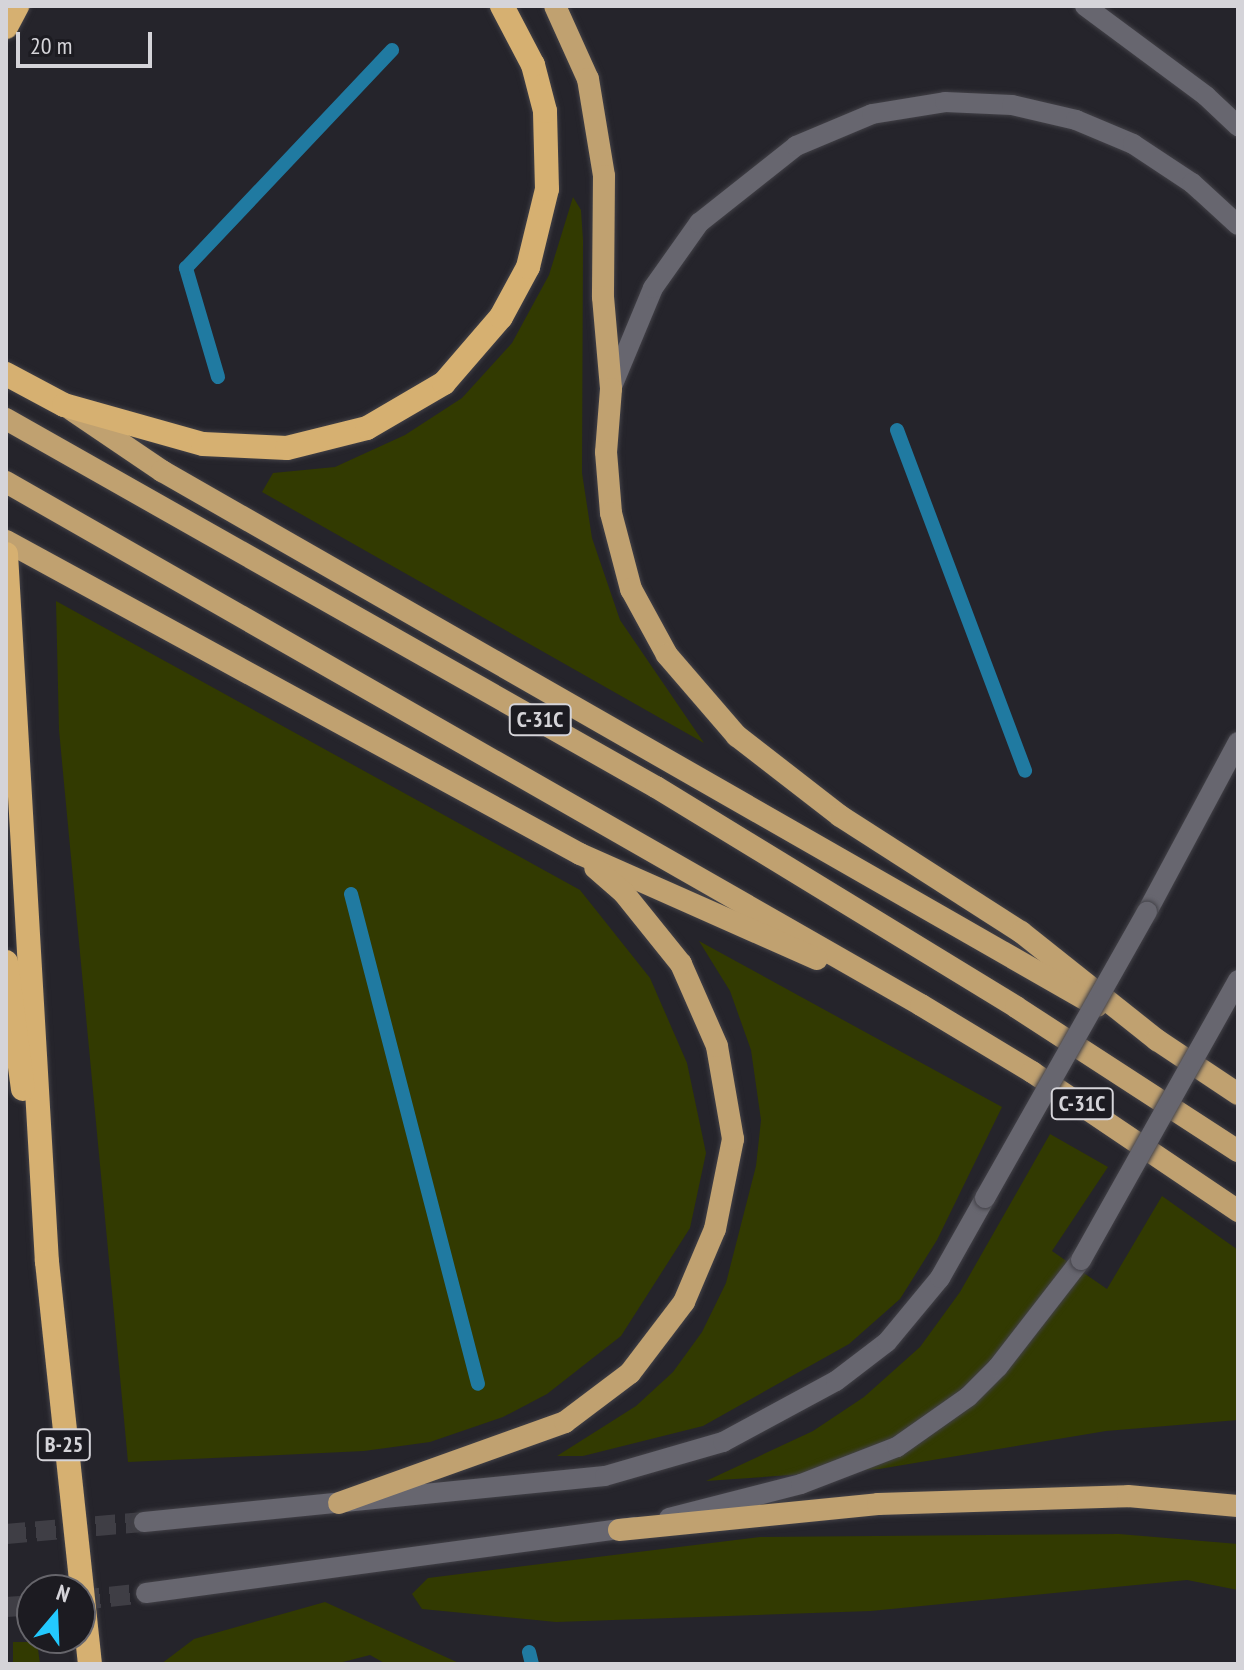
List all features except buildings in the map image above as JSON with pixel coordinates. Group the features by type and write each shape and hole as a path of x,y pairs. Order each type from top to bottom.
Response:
{"highway":[{"path":"6,27 17,6"},
{"path":"64,405 203,444 287,448 367,428 444,383 501,317 528,267 547,189 545,111 533,65 502,6"},
{"path":"555,6 588,79 604,176 603,297 611,389 606,452 611,513 631,589 667,655 737,736 840,816 1021,932 1157,1040"},
{"path":"6,374 64,405 162,471 1157,1040 1238,1094"},
{"name":"C-31C","path":"6,419 656,787 1028,1015 1238,1151"},
{"name":"C-31C","path":"6,482 921,1005 1032,1072 1238,1211"},
{"path":"6,541 580,854 921,1005"},
{"path":"6,554 47,1262"},
{"path":"339,1503 576,1414 630,1373 675,1314 715,1229 733,1139 717,1046 681,964 624,893 580,854"},
{"name":"B-25","path":"6,962 47,1262 90,1664"},
{"path":"619,1530 878,1504 1128,1496 1238,1506"}],"street":[{"path":"1085,6 1206,96 1238,126"},
{"path":"611,389 653,288 699,223 796,146 872,114 945,102 1012,105 1076,120 1133,144 1192,183 1238,225"},
{"path":"144,1522 605,1476 697,1451 777,1417 836,1381 906,1322 940,1278 1147,912 1238,742"},
{"path":"146,1593 619,1530 801,1484 897,1447 957,1405 998,1367 1081,1260 1238,980"}],"green space":[{"path":"573,197 581,210 583,240 582,473 592,538 620,620 704,743 262,492 273,473 335,467 405,435 462,398 512,343 549,275"},
{"path":"56,601 580,890 650,978 687,1063 706,1153 690,1228 621,1336 547,1394 503,1417 430,1442 364,1451 128,1462 59,730"},
{"path":"699,941 1002,1107 937,1240 900,1299 849,1344 703,1426 583,1456 557,1456 636,1406 673,1372 702,1332 726,1283 756,1166 761,1120 751,1050 730,991"},
{"path":"1050,1134 1108,1167 1052,1251 1107,1289 1162,1196 1238,1250 1238,1420 1106,1431 879,1469 706,1481 813,1431 864,1397 920,1347 960,1292"},
{"path":"1119,1534 1238,1544 1238,1590 1187,1580 871,1611 556,1622 422,1609 412,1594 428,1578 760,1537"},
{"path":"325,1602 461,1664 386,1664 370,1655 335,1664 161,1664 194,1639"},
{"path":"13,1642 16,1642 16,1654 39,1654 40,1664 13,1664"}],"waterway":[{"path":"218,377 186,268 392,50"},
{"path":"897,430 1025,771"},
{"path":"351,894 478,1384"},
{"path":"529,1652 532,1664"}],"tunnel":[{"path":"6,1534 144,1522"},
{"path":"96,1598 146,1593"},
{"path":"6,1607 16,1606"}]}
